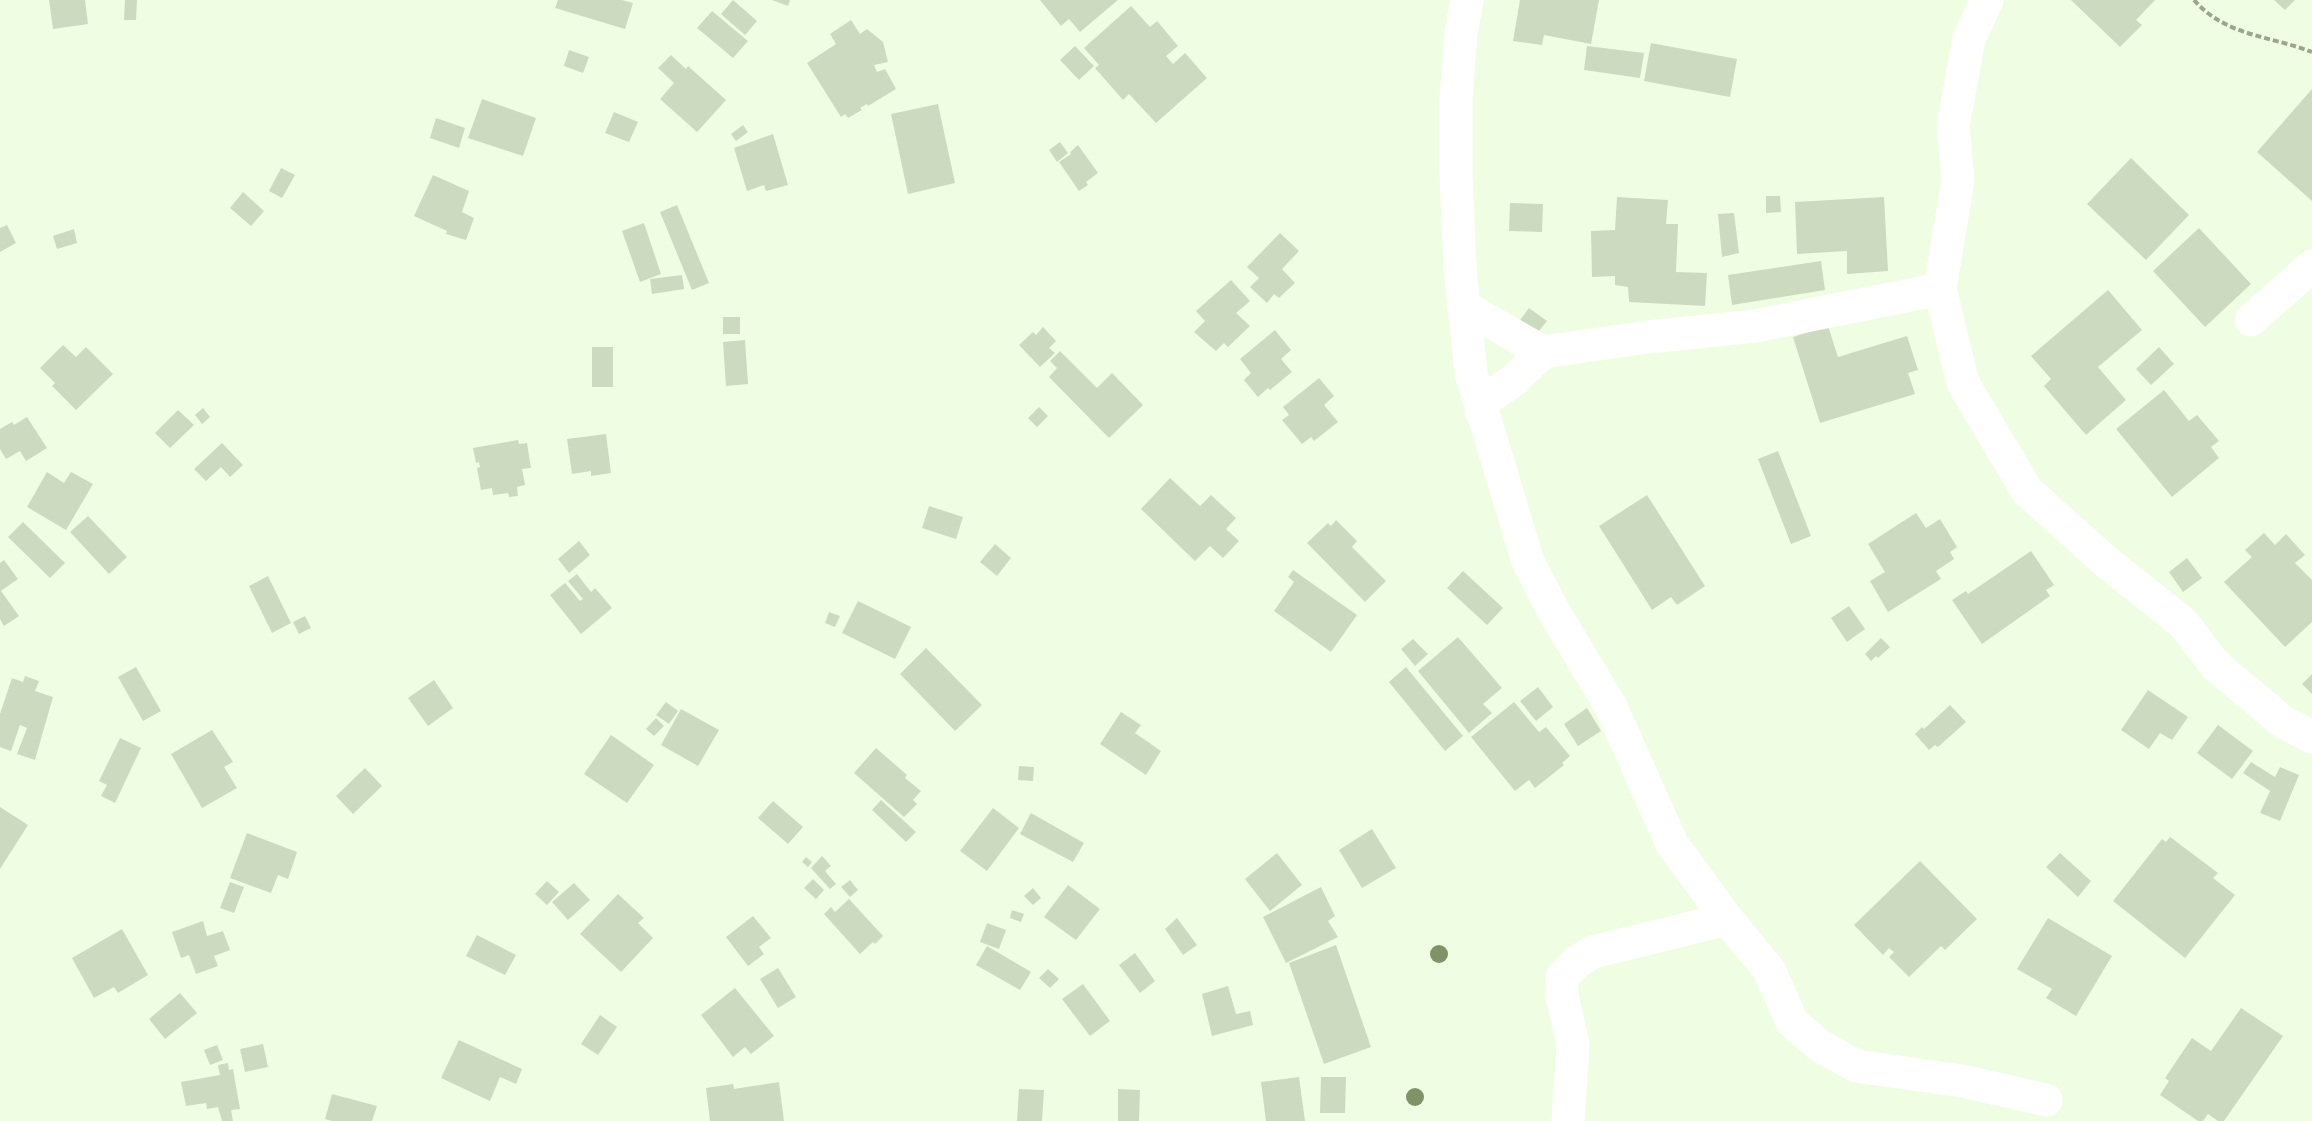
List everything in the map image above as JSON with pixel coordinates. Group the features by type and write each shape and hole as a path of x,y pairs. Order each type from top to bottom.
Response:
{"street":[{"path":"1467,0 1461,33 1456,98 1457,198 1463,306 1471,373 1528,562 1553,610 1611,707 1672,844 1727,919 1769,970 1792,1022 1820,1046 1856,1066 1962,1081 2046,1100"},
{"path":"1987,0 1969,39 1953,126 1958,180 1940,290 1963,383 2027,491 2104,560 2184,624 2215,665 2283,722 2312,738"},
{"path":"2251,320 2312,266"},
{"path":"1481,411 1485,400 1514,380 1543,352 1648,337 1755,326 1940,290"},
{"path":"1463,306 1543,352"},
{"path":"1568,1121 1573,1044 1562,996 1562,977 1578,961 1593,952 1727,919"}],"path":[{"path":"2194,0 2211,16 2236,30 2312,52"}],"building":[{"path":"49,0 85,0 88,24 53,29"},
{"path":"125,0 137,0 136,20 124,20"},
{"path":"558,0 622,0 633,3 625,29 555,8"},
{"path":"733,0 757,21 745,35 721,14"},
{"path":"772,0 790,0 788,6"},
{"path":"1040,0 1118,0 1080,32 1069,19 1061,26"},
{"path":"1520,0 1599,0 1591,44 1544,35 1542,45 1513,41"},
{"path":"2071,0 2155,0 2136,20 2142,25 2120,47"},
{"path":"2274,0 2295,0 2285,10"},
{"path":"1131,6 1150,27 1157,21 1178,46 1166,56 1173,64 1185,53 1207,78 1156,123 1129,94 1123,100 1095,68 1099,65 1084,48"},
{"path":"712,11 748,41 733,58 697,28"},
{"path":"851,20 860,34 867,29 883,42 888,62 874,65 877,72 885,69 896,89 868,106 867,104 860,108 862,110 848,118 845,114 841,117 807,63 836,44 830,34"},
{"path":"1651,43 1737,59 1730,97 1644,81"},
{"path":"1075,46 1094,66 1079,80 1060,60"},
{"path":"1587,46 1644,53 1640,78 1584,70"},
{"path":"569,50 589,57 583,73 564,66"},
{"path":"671,55 686,69 688,66 726,100 697,132 660,99 674,83 658,68"},
{"path":"2312,89 2312,201 2257,152"},
{"path":"482,99 536,118 523,156 468,138"},
{"path":"938,104 955,183 908,194 891,114"},
{"path":"614,112 638,122 629,142 605,133"},
{"path":"436,118 465,128 459,148 430,138"},
{"path":"743,125 748,132 736,141 731,134"},
{"path":"773,134 788,185 766,191 764,185 747,191 734,148"},
{"path":"1060,142 1068,153 1057,162 1049,150"},
{"path":"1078,145 1098,173 1086,182 1088,185 1079,191 1059,162 1071,154 1070,152"},
{"path":"2131,158 2189,215 2146,260 2087,204"},
{"path":"281,168 295,175 282,198 269,191"},
{"path":"433,175 469,191 462,212 474,218 466,240 446,234 447,231 414,216"},
{"path":"243,192 264,211 251,226 230,208"},
{"path":"1766,196 1780,196 1781,212 1766,213"},
{"path":"1617,197 1668,200 1666,224 1678,224 1676,272 1707,273 1705,306 1629,302 1628,287 1615,285 1615,276 1592,277 1591,231 1615,230"},
{"path":"1884,197 1888,271 1847,274 1847,251 1797,254 1795,202"},
{"path":"1510,203 1543,204 1542,232 1509,231"},
{"path":"677,205 709,283 692,290 660,212"},
{"path":"1734,213 1739,253 1722,257 1718,214"},
{"path":"644,223 661,274 640,282 622,231"},
{"path":"7,225 16,243 0,252 0,228"},
{"path":"2199,228 2251,284 2205,327 2153,271"},
{"path":"74,229 77,243 57,249 53,236"},
{"path":"1280,233 1299,251 1282,269 1295,283 1279,298 1274,294 1267,303 1250,287 1259,278 1247,267"},
{"path":"1821,261 1825,290 1732,305 1728,275"},
{"path":"682,275 684,289 652,294 650,279"},
{"path":"1231,280 1250,301 1236,313 1250,326 1228,347 1224,343 1216,351 1194,332 1205,321 1196,311"},
{"path":"2108,290 2142,330 2098,367 2126,400 2086,435 2044,386 2051,379 2031,356"},
{"path":"1529,308 1547,321 1535,336 1518,323"},
{"path":"723,317 740,317 740,334 723,334"},
{"path":"1828,326 1838,357 1907,336 1918,370 1908,373 1915,394 1820,423 1793,337"},
{"path":"1043,327 1056,341 1049,348 1055,353 1040,367 1019,345 1033,332 1036,335"},
{"path":"1275,330 1291,350 1281,359 1292,372 1258,397 1244,380 1251,373 1240,359"},
{"path":"745,340 748,384 726,386 723,342"},
{"path":"63,345 76,357 86,347 113,374 76,410 52,386 55,383 40,368"},
{"path":"592,347 613,347 613,387 592,387"},
{"path":"2159,347 2174,364 2151,385 2136,369"},
{"path":"1060,351 1097,388 1112,373 1143,405 1109,438 1049,377 1057,368 1050,361"},
{"path":"1319,378 1334,396 1324,405 1338,422 1314,441 1311,437 1302,444 1282,420 1289,415 1283,407"},
{"path":"2164,390 2189,421 2197,415 2219,441 2211,447 2219,458 2172,497 2116,429"},
{"path":"1039,407 1048,416 1037,427 1028,418"},
{"path":"203,408 210,417 202,424 195,415"},
{"path":"178,410 194,425 170,448 155,433"},
{"path":"27,417 47,448 26,461 20,451 6,459 0,449 0,429 12,422 14,425"},
{"path":"606,434 611,473 591,476 591,471 572,474 567,439"},
{"path":"518,440 519,444 527,443 531,468 522,469 525,485 517,487 518,496 509,497 508,493 493,495 492,488 481,490 477,468 480,467 479,462 476,463 473,448"},
{"path":"222,443 243,465 230,477 221,467 206,481 194,469"},
{"path":"1778,451 1811,536 1791,544 1758,459"},
{"path":"47,472 64,483 71,472 93,484 66,530 27,507"},
{"path":"1170,478 1200,506 1211,495 1236,518 1226,529 1239,541 1223,558 1210,546 1195,561 1141,509"},
{"path":"1647,495 1705,586 1677,605 1671,597 1652,610 1599,526"},
{"path":"929,506 963,517 956,539 922,528"},
{"path":"1916,513 1926,528 1940,519 1957,547 1950,552 1954,559 1936,571 1941,579 1888,612 1870,581 1885,572 1868,544"},
{"path":"88,516 127,557 109,574 70,532"},
{"path":"1336,520 1357,541 1352,547 1386,581 1365,602 1307,543 1328,523 1331,526"},
{"path":"23,522 65,563 50,578 8,537"},
{"path":"2264,533 2275,545 2286,534 2305,555 2295,563 2312,580 2312,622 2285,647 2224,582 2252,557 2245,550"},
{"path":"579,541 590,555 569,573 558,559"},
{"path":"995,544 1011,558 997,576 980,562"},
{"path":"2031,551 2054,585 2046,590 2050,596 1982,644 1952,600 1966,591 1968,594"},
{"path":"2187,558 2202,578 2183,592 2169,572"},
{"path":"4,560 18,579 1,591 19,616 4,626 0,619 0,563"},
{"path":"1293,570 1357,615 1331,652 1274,611 1294,582 1288,577"},
{"path":"1463,571 1503,608 1487,625 1447,588"},
{"path":"577,574 591,592 595,588 612,608 581,634 550,595 565,583 580,601 583,599 568,581"},
{"path":"268,576 291,623 272,633 249,586"},
{"path":"858,601 911,627 895,659 842,633"},
{"path":"1849,606 1865,629 1847,642 1831,618"},
{"path":"829,612 840,616 835,627 825,623"},
{"path":"305,616 311,628 299,634 293,622"},
{"path":"1458,637 1502,688 1483,704 1492,713 1469,733 1418,671"},
{"path":"1881,638 1890,647 1871,661 1865,654"},
{"path":"1413,639 1428,654 1415,666 1401,649"},
{"path":"926,648 982,705 955,731 900,674"},
{"path":"136,667 161,711 143,721 118,677"},
{"path":"1406,667 1463,736 1445,751 1389,682"},
{"path":"2312,674 2312,694 2302,684"},
{"path":"25,676 39,681 35,691 53,697 35,760 17,754 27,728 20,725 11,751 0,747 0,714 12,678 23,682"},
{"path":"434,680 453,708 428,726 408,698"},
{"path":"1538,687 1553,707 1536,721 1520,701"},
{"path":"2148,690 2188,717 2172,740 2160,733 2149,749 2121,730"},
{"path":"666,702 678,711 669,724 656,715"},
{"path":"1514,702 1539,732 1546,727 1570,756 1562,763 1564,765 1535,788 1529,780 1515,791 1471,737"},
{"path":"1950,705 1966,722 1938,747 1935,745 1929,750 1915,734 1922,727 1924,729"},
{"path":"1587,708 1601,731 1578,746 1564,724"},
{"path":"681,709 719,730 698,766 661,745"},
{"path":"1121,712 1141,725 1135,733 1161,751 1146,775 1100,744"},
{"path":"656,718 664,726 654,736 646,729"},
{"path":"2218,725 2253,751 2232,779 2197,753"},
{"path":"212,730 233,762 224,767 237,788 202,808 171,754"},
{"path":"611,735 654,765 627,803 584,774"},
{"path":"120,738 141,748 115,803 101,796 107,785 99,781"},
{"path":"876,748 907,775 905,778 921,791 913,800 917,804 904,817 854,773"},
{"path":"2251,762 2275,777 2280,767 2299,775 2280,821 2260,813 2270,791 2243,773"},
{"path":"1019,766 1034,767 1033,781 1018,780"},
{"path":"365,768 382,786 353,814 336,796"},
{"path":"881,800 916,832 906,842 872,810"},
{"path":"773,801 803,827 788,844 758,818"},
{"path":"0,807 28,825 0,869"},
{"path":"993,808 1019,828 987,871 960,851"},
{"path":"1031,813 1084,843 1073,862 1020,834"},
{"path":"1372,829 1396,868 1362,888 1339,850"},
{"path":"247,833 297,852 288,879 278,875 271,893 230,878"},
{"path":"2170,837 2218,873 2213,878 2235,895 2185,958 2113,901 2162,839 2166,842"},
{"path":"1277,853 1302,885 1270,911 1245,879"},
{"path":"2060,853 2091,881 2078,897 2046,867"},
{"path":"822,856 831,866 825,871 836,884 830,889 811,868"},
{"path":"806,857 812,862 808,867 802,862"},
{"path":"1920,861 1977,919 1945,950 1941,946 1909,977 1889,957 1894,952 1889,948 1883,955 1854,925"},
{"path":"813,879 824,890 816,899 804,888"},
{"path":"850,880 858,890 850,897 841,887"},
{"path":"547,881 559,892 547,905 535,894"},
{"path":"230,882 244,887 234,913 220,908"},
{"path":"574,883 590,900 568,920 552,902"},
{"path":"1068,885 1100,909 1076,940 1044,917"},
{"path":"1321,887 1335,916 1328,921 1338,937 1286,963 1263,917"},
{"path":"1033,888 1041,898 1033,905 1024,896"},
{"path":"618,894 644,918 638,923 653,938 621,972 580,934"},
{"path":"849,899 883,936 860,954 824,914 831,907 835,912"},
{"path":"1012,910 1024,914 1021,922 1010,918"},
{"path":"753,916 771,938 759,947 764,954 748,966 726,937"},
{"path":"1177,918 1197,945 1183,955 1165,929"},
{"path":"2048,918 2112,956 2076,1016 2046,998 2052,989 2017,969"},
{"path":"203,921 207,936 223,931 230,950 214,956 218,966 196,974 189,955 181,958 172,932"},
{"path":"987,923 1006,930 999,949 980,942"},
{"path":"122,929 148,975 118,993 114,987 94,998 72,958"},
{"path":"477,935 516,955 505,975 466,956"},
{"path":"1336,945 1371,1047 1324,1064 1289,963"},
{"path":"987,946 1031,972 1020,990 976,965"},
{"path":"1135,953 1155,981 1140,993 1119,965"},
{"path":"778,968 796,997 778,1008 760,979"},
{"path":"1048,969 1059,979 1050,988 1039,978"},
{"path":"1083,984 1110,1021 1090,1036 1062,999"},
{"path":"1228,986 1236,1014 1250,1011 1253,1025 1212,1036 1202,994"},
{"path":"735,988 774,1036 751,1054 745,1047 733,1057 701,1015"},
{"path":"180,993 197,1013 165,1039 149,1019"},
{"path":"2241,1008 2283,1036 2224,1121 2218,1121 2208,1114 2203,1121 2198,1121 2160,1095 2169,1081 2165,1078 2192,1038 2211,1051"},
{"path":"600,1015 617,1027 598,1055 581,1044"},
{"path":"459,1040 522,1069 516,1084 500,1077 490,1101 441,1078"},
{"path":"263,1044 268,1067 245,1072 240,1049"},
{"path":"217,1045 223,1060 210,1065 204,1050"},
{"path":"228,1063 229,1070 233,1069 240,1109 231,1110 233,1121 222,1121 218,1107 207,1109 206,1103 186,1106 181,1082 220,1075 218,1065"},
{"path":"1299,1077 1305,1121 1266,1121 1261,1082"},
{"path":"1321,1077 1346,1077 1345,1113 1320,1113"},
{"path":"779,1082 784,1121 710,1121 706,1088 733,1084 734,1089"},
{"path":"1019,1089 1044,1090 1042,1121 1017,1121"},
{"path":"1118,1089 1140,1090 1139,1121 1118,1121"},
{"path":"332,1094 377,1106 372,1121 325,1119"}]}
